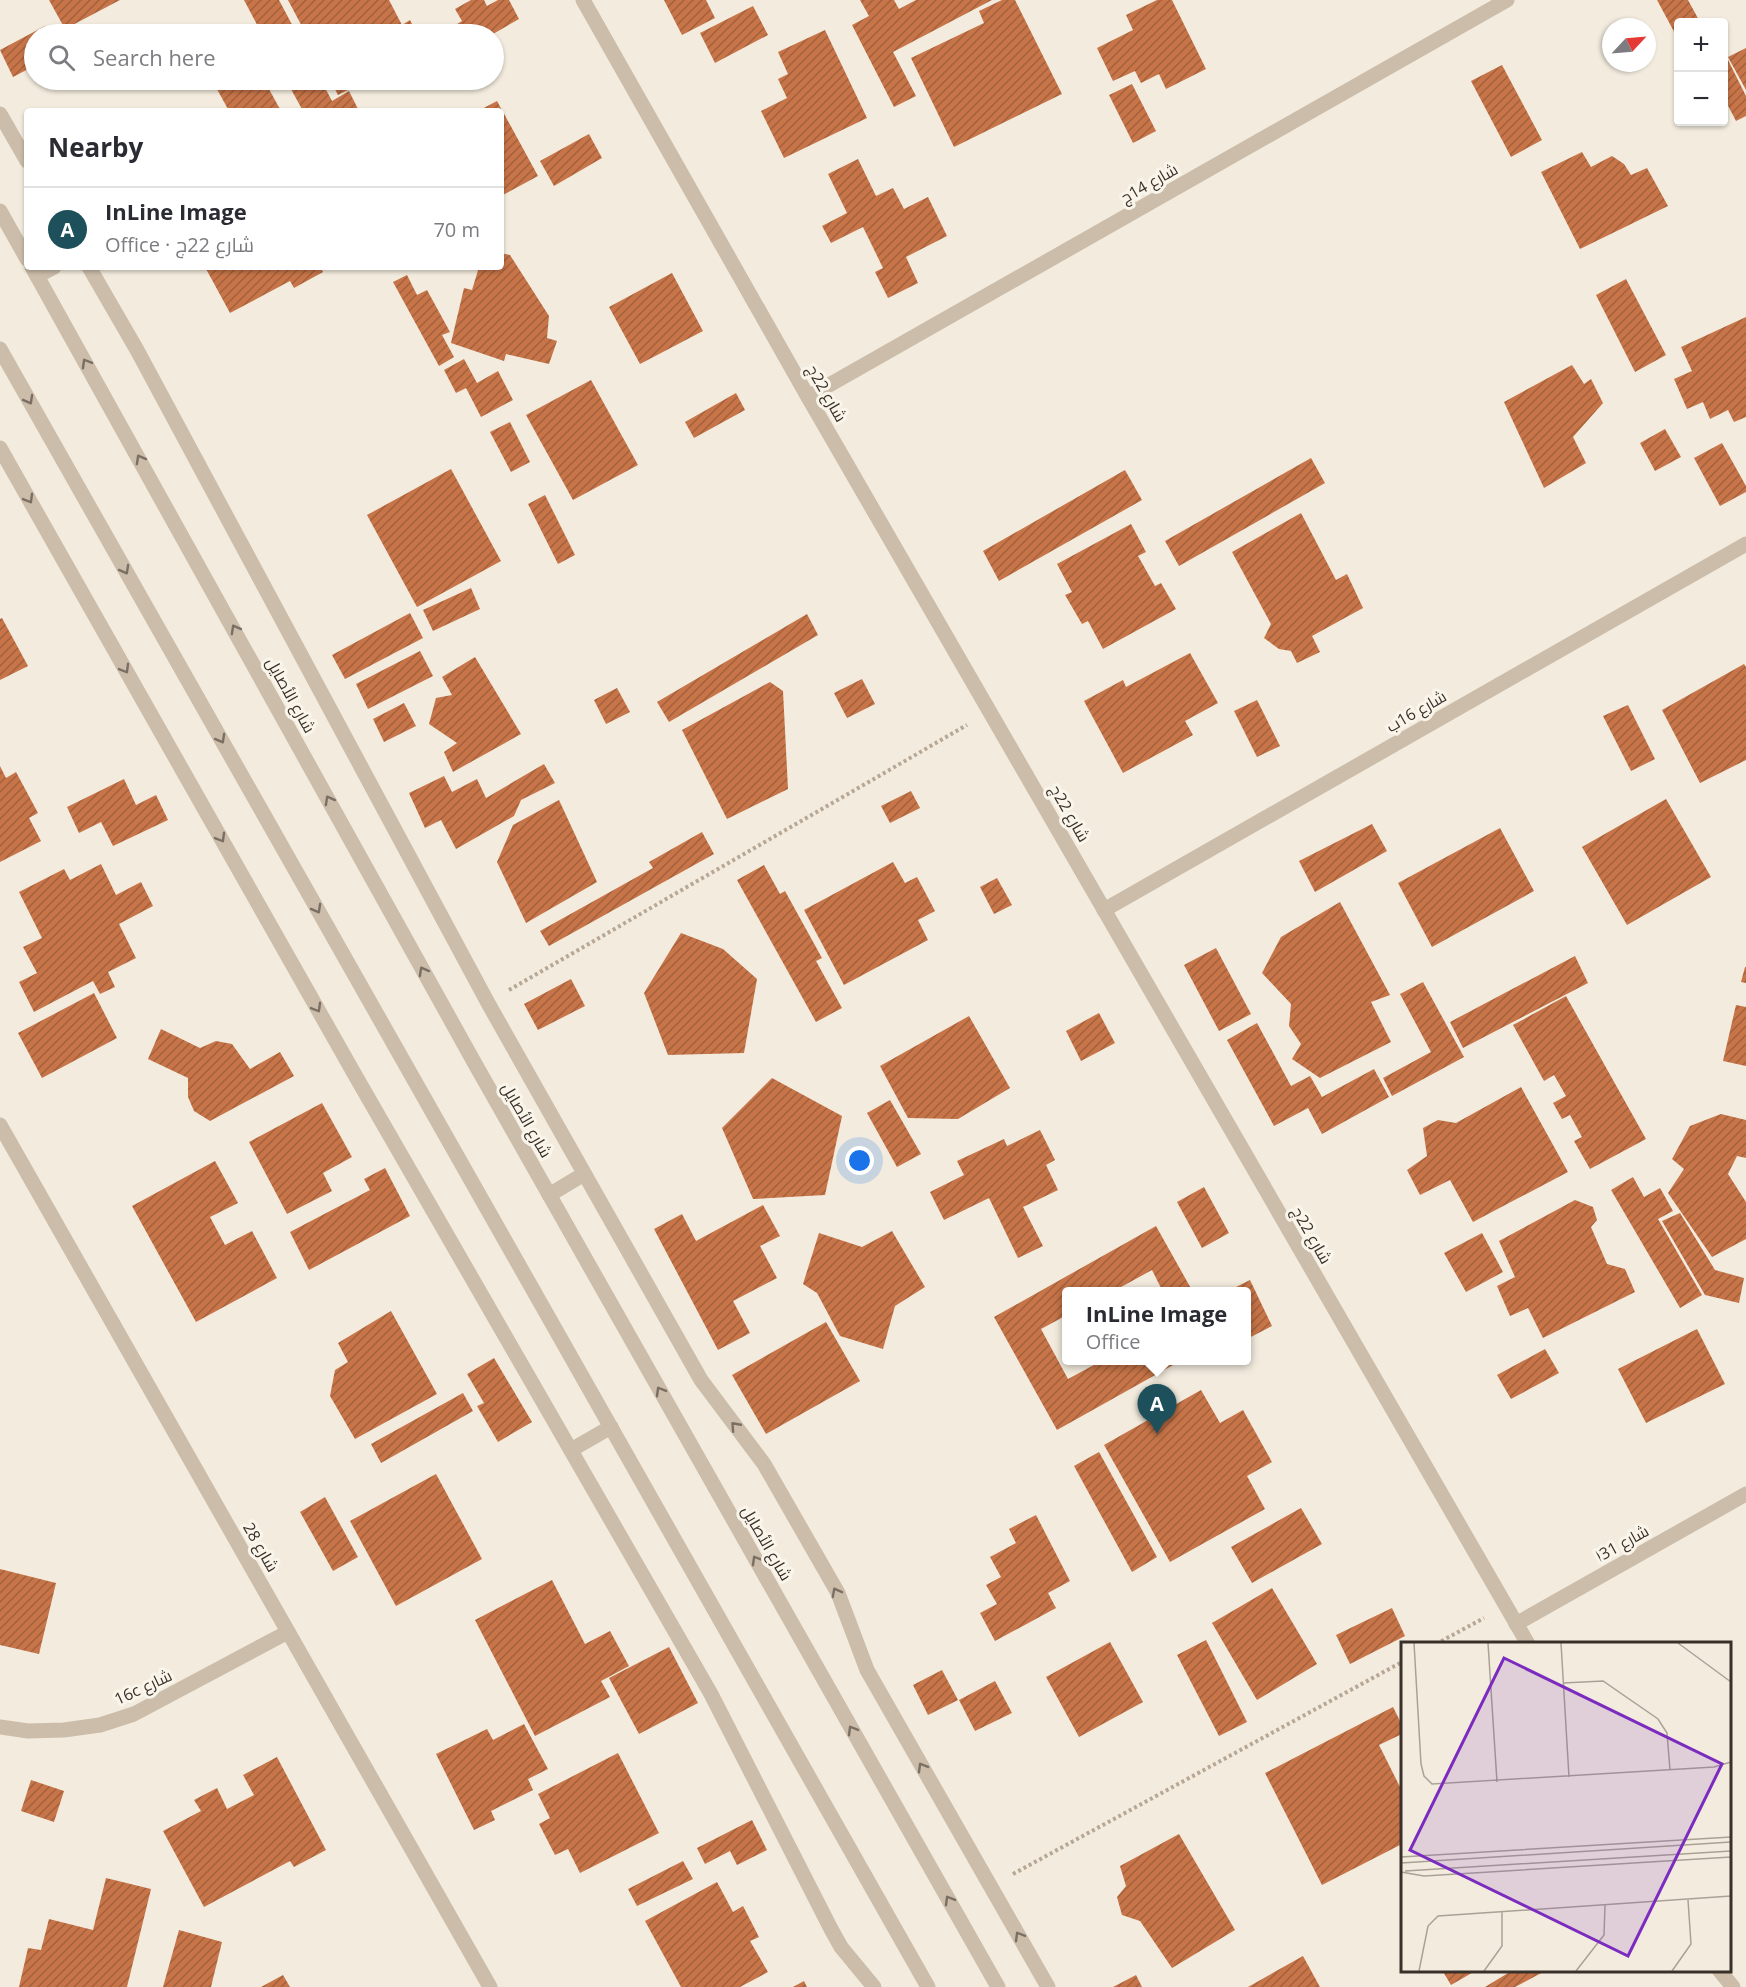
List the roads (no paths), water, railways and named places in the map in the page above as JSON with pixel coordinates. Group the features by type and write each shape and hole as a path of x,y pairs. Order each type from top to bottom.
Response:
{"street":[{"name":"شارع 22ج","path":"583,0 808,397 1527,1642"},
{"name":"شارع 14ج","path":"808,397 1507,0"},
{"path":"0,114 24,156"},
{"path":"1,214 24,254"},
{"path":"91,270 143,361 488,1003 701,1380 764,1464 838,1593 867,1670 1048,1987"},
{"name":"شارع الأصايل","path":"34,272 549,1195 998,1987"},
{"path":"0,349 928,1987"},
{"path":"0,448 711,1694 841,1947 874,1987"},
{"name":"شارع 16ب","path":"1104,910 1746,544"},
{"name":"شارع 28","path":"0,1125 490,1987"},
{"path":"549,1195 585,1174"},
{"path":"571,1450 610,1427"},
{"name":"شارع 31ا","path":"1516,1624 1746,1494"},
{"name":"16c شارع","path":"0,1727 28,1731 64,1730 100,1725 134,1714 288,1632"},
{"path":"1720,1972 1733,1987"}],"place":[{"name":"InLine Image","path":"1157,1434"}]}
